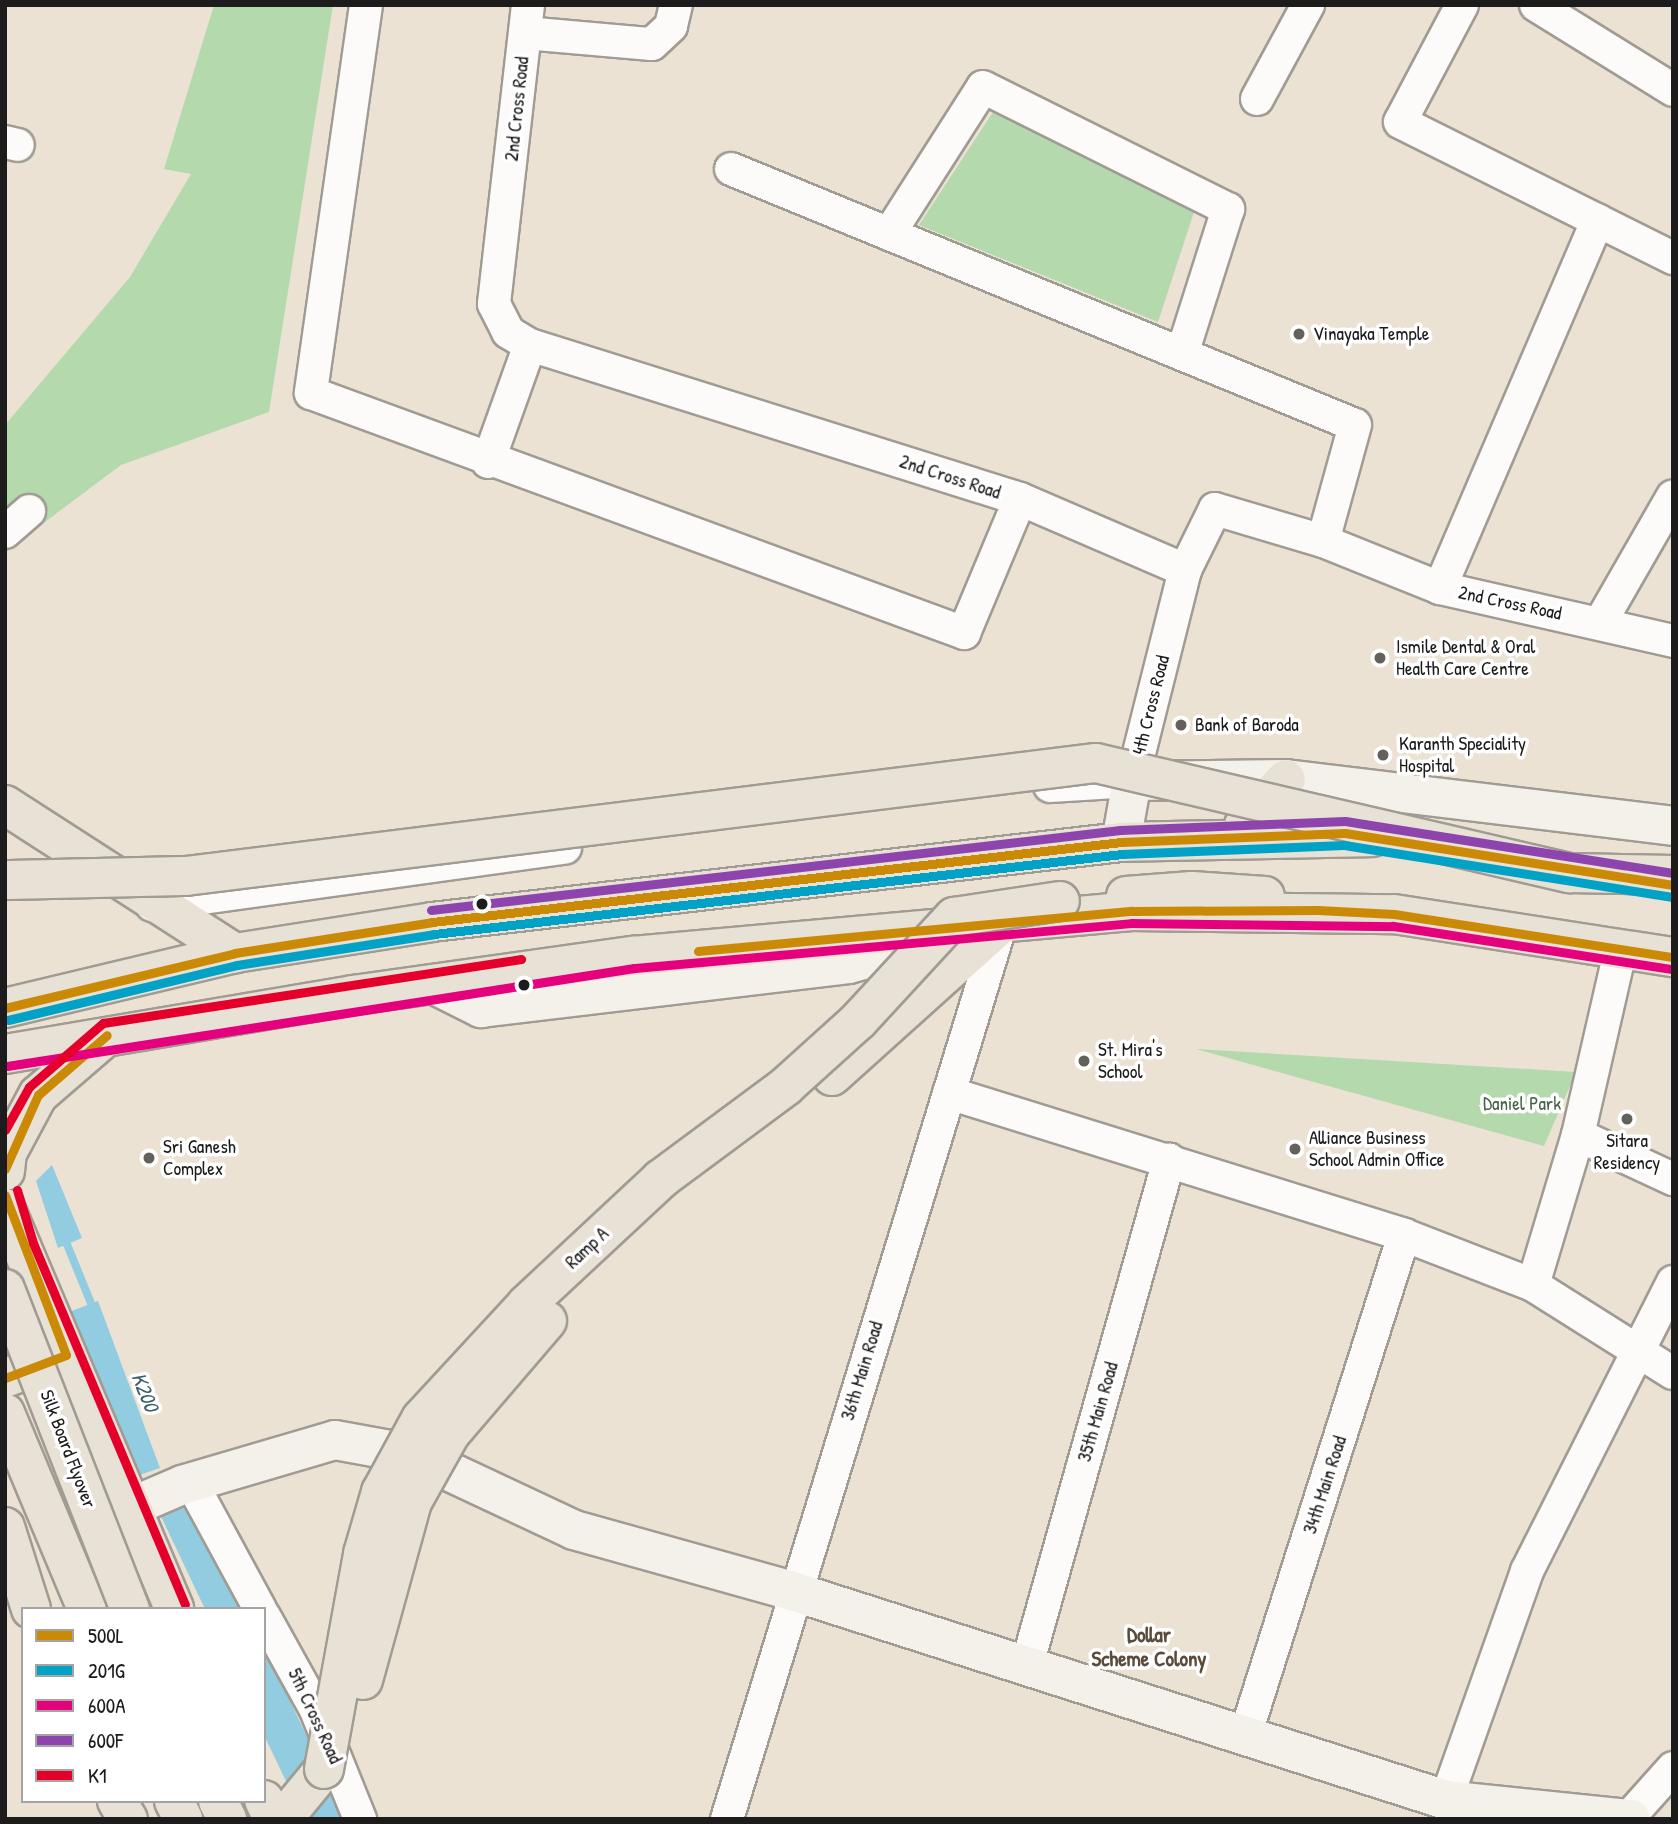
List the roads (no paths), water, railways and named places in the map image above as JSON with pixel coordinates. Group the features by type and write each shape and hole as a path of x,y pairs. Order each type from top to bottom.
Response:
{"main road":[{"path":"5,880 186,876 1096,764 1570,873 1672,881"},
{"path":"1233,837 1286,779"},
{"path":"5,805 123,879 152,905 235,953"},
{"path":"5,1008 235,953 432,922 1121,842 1345,834 1672,881"},
{"name":"Ramp A","path":"324,1769 363,1554 381,1492 421,1419 527,1304 661,1179 786,1086 858,1021 954,917 1060,901 1192,891 1374,900 1673,946"},
{"path":"5,1054 107,1035 433,984 633,956 1132,911 1318,909 1394,914 1673,957"},
{"path":"283,1819 324,1769 368,1669 412,1502 450,1434 517,1350 675,1199 832,1076 1001,924"},
{"path":"5,1171 20,1121 38,1095 107,1035"},
{"path":"5,1195 21,1247"},
{"path":"5,1208 66,1355 164,1493 174,1607"},
{"name":"Silk Board Flyover","path":"5,1289 129,1607"},
{"path":"5,1378 66,1355"},
{"path":"5,1413 86,1607"},
{"path":"5,1527 22,1597"},
{"path":"118,1803 128,1819"},
{"path":"175,1803 183,1819"},
{"path":"219,1803 227,1819"},
{"path":"265,1803 273,1819"}],"street":[{"path":"366,5 311,393 488,462 964,633 1020,499"},
{"path":"527,19 652,44 671,26 676,5"},
{"path":"1257,99 1308,5"},
{"path":"1462,5 1400,122 1673,258"},
{"path":"1536,5 1673,90"},
{"name":"2nd Cross Road","path":"527,19 495,304 508,332 530,345 1020,499 1185,570 1216,509 1323,541 1440,588 1673,641"},
{"path":"889,234 983,87 1228,209 1182,354"},
{"path":"731,169 1355,425 1323,541"},
{"path":"1440,588 1598,220"},
{"path":"488,462 530,345"},
{"path":"1600,623 1673,496"},
{"name":"4th Cross Road","path":"1121,842 1132,782 1185,570"},
{"path":"152,905 850,811 1132,782 1286,779 1673,826"},
{"name":"36th Main Road","path":"735,1817 793,1591 1001,924"},
{"path":"1533,1285 1578,1135 1621,948"},
{"path":"949,1093 1404,1235 1533,1285 1673,1373"},
{"path":"1578,1135 1673,1179"},
{"name":"35th Main Road","path":"1027,1665 1169,1160"},
{"name":"34th Main Road","path":"1245,1736 1404,1235"},
{"path":"1446,1800 1527,1571 1673,1282"},
{"path":"258,1607 164,1493 335,1440 412,1454 574,1530 793,1591 1446,1800 1640,1817 1673,1768"},
{"name":"5th Cross Road","path":"266,1620 316,1710 360,1819"}],"water":[{"path":"52,1165 82,1238 58,1248 36,1181"},
{"path":"98,1301 160,1468 131,1478 69,1312"},
{"path":"197,1504 246,1607 204,1607 158,1510"},
{"path":"266,1650 346,1819 304,1819 266,1739"}],"waterway":[{"name":"K200","path":"64,1237 95,1313"}],"place":[{"name":"Vinayaka Temple","path":"1299,334"},
{"name":"Ismile Dental & Oral Health Care Centre","path":"1380,658"},
{"name":"Bank of Baroda","path":"1181,725"},
{"name":"Karanth Speciality Hospital","path":"1383,755"},
{"name":"St. Mira's School","path":"1084,1061"},
{"name":"Sitara Residency","path":"1627,1119"},
{"name":"Alliance Business School Admin Office","path":"1295,1149"},
{"name":"Sri Ganesh Complex","path":"149,1158"}],"district":[{"name":"Dollar Scheme Colony","path":"1149,1647"}],"park label":[{"name":"Daniel Park","path":"1522,1104"}]}
